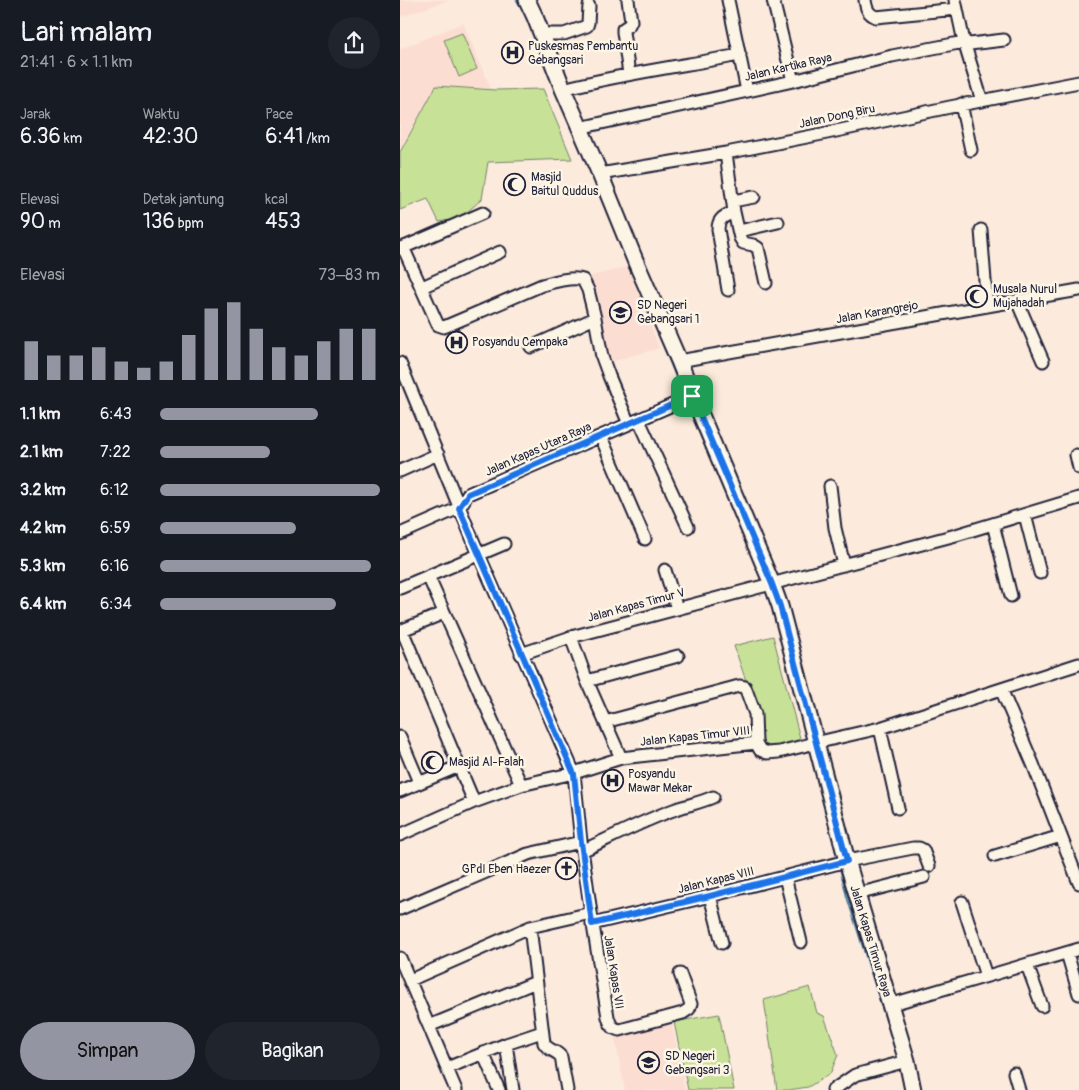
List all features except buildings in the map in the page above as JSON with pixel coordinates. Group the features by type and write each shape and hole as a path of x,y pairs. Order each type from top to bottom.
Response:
{"street":[{"name":"Jalan Kapas Timur Raya","path":"527,0 542,34 562,89 679,361 688,398 767,585 780,606 811,744 842,863 857,894 907,1061 913,1090"},
{"path":"628,0 631,21 623,32 629,74"},
{"path":"728,0 747,91"},
{"path":"772,0 793,81"},
{"path":"865,0 869,12 876,17 956,5 964,42 982,101"},
{"path":"542,34 564,34 587,26 589,6"},
{"name":"Jalan Kartika Raya","path":"579,128 793,81 892,56 964,42 970,44 1004,40"},
{"path":"562,89 629,74 740,55"},
{"name":"Jalan Dong Biru","path":"600,174 726,153 961,104 1079,82"},
{"path":"961,104 971,150"},
{"path":"726,153 733,206 741,240 743,243 756,246 760,250 766,283"},
{"path":"728,290 718,229 719,220 733,206 754,197"},
{"path":"483,213 402,248 422,287 438,325 444,327 542,285 576,278 583,280 586,284 595,318 602,357 608,376 688,527"},
{"path":"739,231 778,222"},
{"path":"981,230 987,306"},
{"path":"422,287 500,252"},
{"name":"Jalan Karangrejo","path":"679,361 1079,290"},
{"path":"1017,301 1043,361"},
{"path":"531,347 595,318"},
{"name":"Jalan Kapas VII","path":"400,363 459,508 574,774 591,918 610,1024 620,1030 683,1013 689,1009 691,1004 680,974"},
{"name":"Jalan Kapas Utara Raya","path":"400,534 459,508 468,494 688,398"},
{"path":"601,436 645,539"},
{"path":"400,472 438,454"},
{"path":"1076,455 1079,468"},
{"path":"830,486 835,528 844,565"},
{"name":"Jalan Kapas Timur V","path":"522,654 571,637 844,565 1025,515 1079,498"},
{"path":"1025,515 1040,573"},
{"path":"993,524 1011,596"},
{"path":"400,588 504,544"},
{"path":"665,570 677,609"},
{"path":"428,576 521,785"},
{"path":"444,613 401,631 474,802"},
{"path":"571,637 587,681 621,758"},
{"path":"587,681 678,656"},
{"path":"811,744 880,728 1079,664"},
{"path":"605,722 739,686 745,688 755,714 756,743"},
{"path":"1001,689 1033,764 1079,883"},
{"path":"880,728 898,808"},
{"path":"400,738 419,782"},
{"name":"Jalan Kapas Timur VIII","path":"400,835 474,802 521,785 574,774 621,758 756,743 760,750 767,753 811,744"},
{"path":"400,791 459,766"},
{"path":"400,909 528,854 582,846 678,808 699,803 713,797"},
{"path":"994,856 1061,836"},
{"name":"Jalan Kapas VIII","path":"410,980 530,927 710,896 842,863 919,848 923,850 926,871 857,894"},
{"path":"785,877 801,942"},
{"path":"710,896 722,943"},
{"path":"962,902 986,976"},
{"path":"530,927 544,1043 546,1047 561,1057 567,1090"},
{"path":"889,1005 1079,949"},
{"path":"1067,953 1079,994"},
{"path":"400,958 456,1090"},
{"path":"1027,965 1042,1006"},
{"path":"429,1026 536,982"},
{"path":"447,1068 506,1044 542,1032"},
{"path":"506,1044 513,1090"},
{"path":"483,1053 499,1090"},
{"path":"833,1090 855,1075 907,1061"},
{"path":"1014,1072 1020,1090"}],"shaded area":[{"path":"400,0 449,0 400,17"},
{"path":"463,23 491,89 436,86 400,149 400,49"},
{"name":"SD Negeri Gebangsari 1","path":"628,267 659,348 607,363 588,277"},
{"name":"SD Negeri Gebangsari 3","path":"672,1024 685,1090 625,1090 614,1035"}],"green space":[{"path":"462,33 477,69 459,77 444,40"},
{"path":"436,86 495,90 543,89 572,159 488,162 482,199 460,218 439,222 428,199 400,210 400,152"},
{"path":"773,636 801,742 772,749 759,743 758,716 734,646"},
{"path":"810,987 817,1013 824,1016 838,1055 830,1074 808,1087 777,1090 764,1000"},
{"path":"719,1014 734,1090 688,1090 674,1022"}],"waterway":[{"path":"517,0 524,11 541,52"},
{"path":"652,317 684,396"},
{"path":"687,403 763,582"},
{"path":"819,785 838,859"},
{"path":"840,867 847,896 898,1057"}],"place":[{"name":"Puskesmas Pembantu Gebangsari","path":"512,53"},
{"name":"Masjid Baitul Quddus","path":"515,184"},
{"name":"Musala Nurul Mujahadah","path":"977,296"},
{"name":"SD Negeri Gebangsari 1","path":"621,312"},
{"name":"Posyandu Cempaka","path":"456,342"},
{"name":"Masjid Al-Falah","path":"433,762"},
{"name":"Posyandu Mawar Mekar","path":"612,781"},
{"name":"GPdI Eben Haezer","path":"567,869"},
{"name":"SD Negeri Gebangsari 3","path":"649,1063"}],"route":[{"path":"692,396 780,606 847,861 592,924 574,774 459,508 468,494 692,396"}]}
